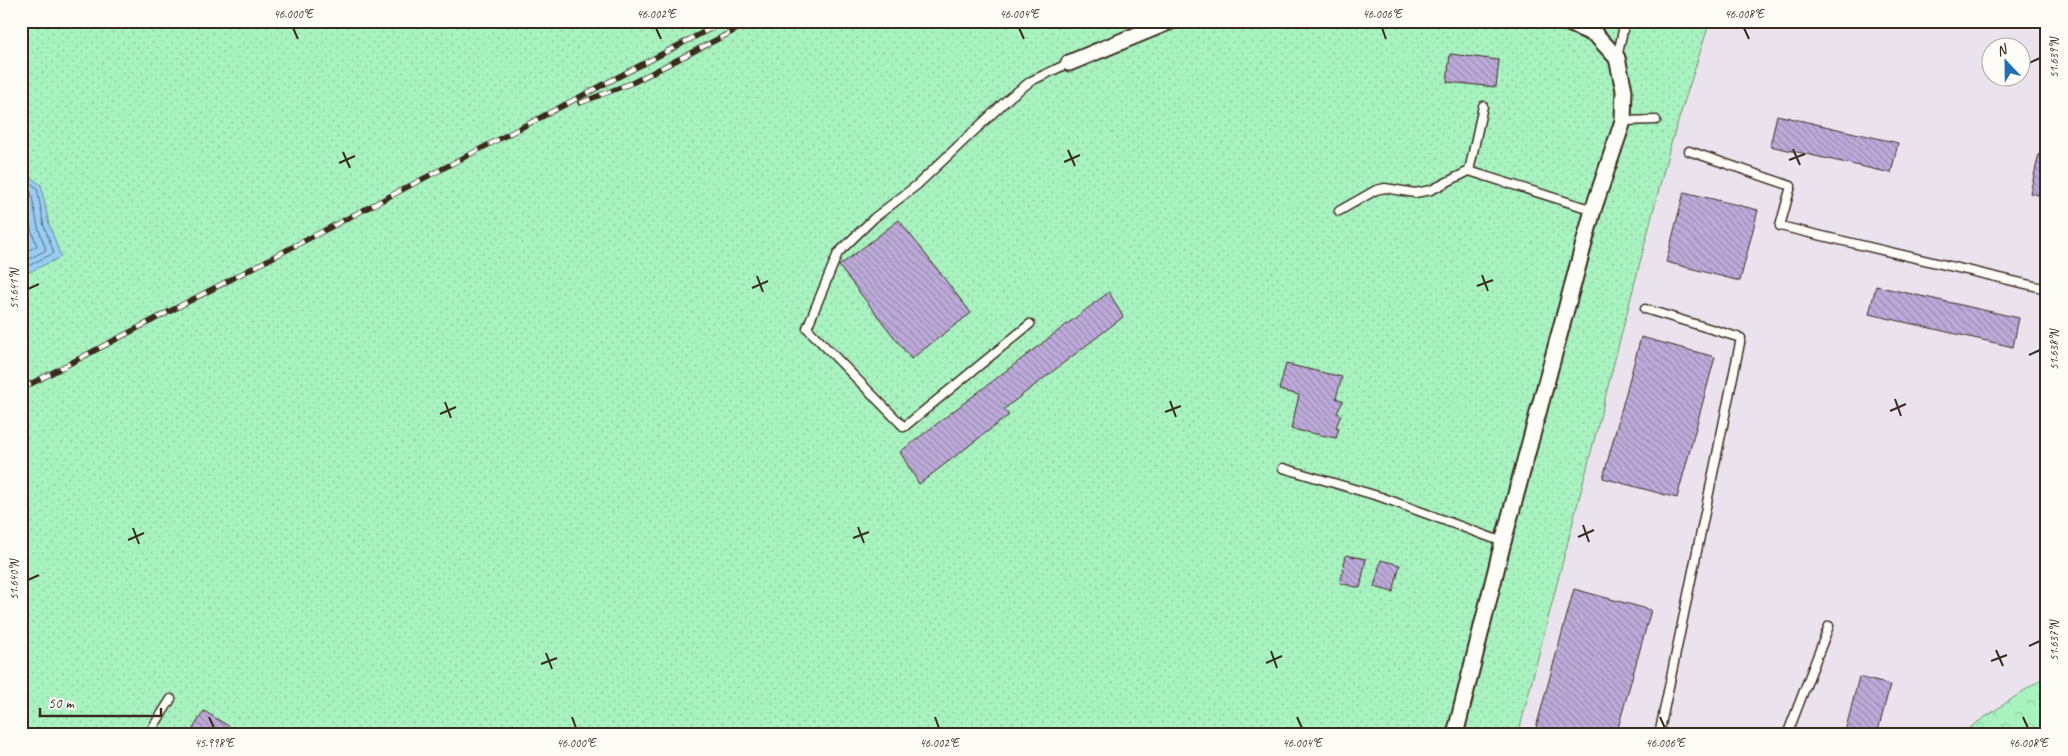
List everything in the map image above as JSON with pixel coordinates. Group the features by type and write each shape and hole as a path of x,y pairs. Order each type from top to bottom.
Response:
{"street":[{"path":"1069,63 1171,21"},
{"path":"1455,735 1503,542 1593,210 1623,121 1624,90 1617,58 1596,35 1564,21"}],"lane":[{"path":"1617,58 1625,21"},
{"path":"1030,324 904,427 807,328 838,253 874,218 917,185 1010,97 1031,81 1069,63"},
{"path":"1469,171 1483,106"},
{"path":"1623,121 1656,120"},
{"path":"1689,150 1791,186 1780,226 2047,289"},
{"path":"1339,211 1376,190 1385,188 1415,193 1431,190 1469,171 1593,210"},
{"path":"1645,309 1741,338 1659,735"},
{"path":"1282,468 1381,497 1503,542"},
{"path":"1787,735 1829,626"},
{"path":"148,735 171,699"}],"green space":[{"path":"21,21 1710,21 1669,150 1518,735 21,735"},
{"path":"2047,675 2047,735 1959,735"}],"water":[{"path":"21,170 41,185 49,224 61,257 29,272 21,272"}],"building":[{"path":"1450,54 1499,60 1496,87 1447,82"},
{"path":"1777,115 1898,143 1891,173 1770,146"},
{"path":"2039,154 2047,156 2047,197 2030,193"},
{"path":"1684,192 1758,210 1740,281 1666,262"},
{"path":"899,220 971,313 911,359 839,266"},
{"path":"1876,286 2019,318 2013,347 1869,314"},
{"path":"1109,292 1123,317 1004,409 1009,415 919,484 900,452"},
{"path":"1641,337 1715,357 1677,498 1603,478"},
{"path":"1286,364 1342,377 1336,398 1343,401 1337,413 1341,415 1336,427 1339,428 1336,438 1291,429 1299,395 1279,390"},
{"path":"1346,555 1366,559 1360,588 1340,583"},
{"path":"1381,560 1400,565 1393,592 1374,587"},
{"path":"1574,589 1651,610 1616,735 1534,735"},
{"path":"1859,677 1890,685 1877,735 1855,735 1845,732"},
{"path":"204,711 230,727 225,735 189,735"}],"railway":[{"path":"21,389 725,21"},
{"path":"580,103 634,82 753,21"}]}
